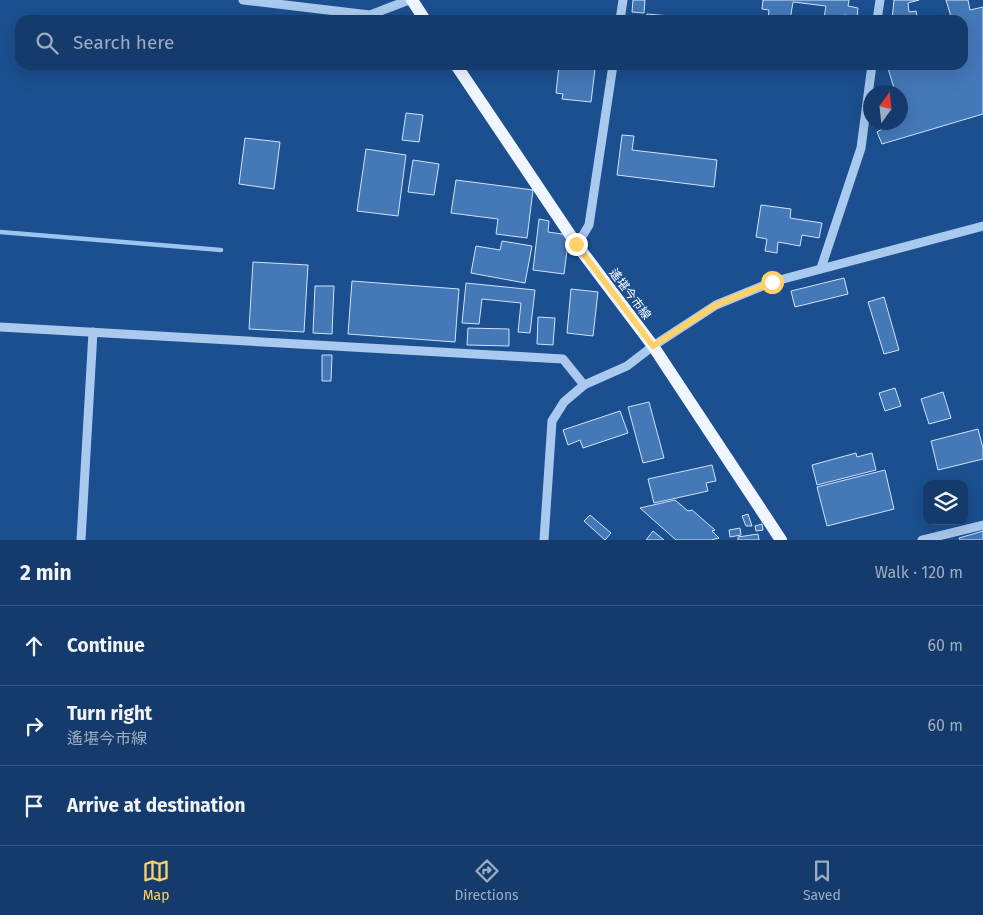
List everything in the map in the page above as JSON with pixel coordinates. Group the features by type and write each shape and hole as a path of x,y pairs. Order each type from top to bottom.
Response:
{"main road":[{"path":"410,0 421,15"},
{"name":"遙堪今市線","path":"459,70 576,244 653,346 781,540"}],"street":[{"path":"244,0 370,15 410,0"},
{"path":"621,15 623,0"},
{"path":"878,15 880,0"},
{"path":"576,244 589,225 612,70"},
{"path":"821,268 861,148 871,70"},
{"path":"544,540 552,420 564,402 584,385 627,366 653,346 716,305 772,282 983,226"},
{"path":"0,327 563,359 584,385"},
{"path":"82,540 92,332"},
{"path":"922,540 983,525"}],"building":[{"path":"633,0 645,0 644,13 632,12"},
{"path":"763,0 849,0 848,6 858,8 857,15 824,15 826,6 793,2 791,15 768,15 769,10 762,9"},
{"path":"894,0 919,0 908,3 909,12 916,11 917,15 892,15"},
{"path":"946,0 968,0 970,10 983,7 983,114 882,144 877,132 880,130 908,130 908,85 893,85 889,70 968,70 968,15 950,15"},
{"path":"558,70 595,70 591,102 562,99 563,94 556,93"},
{"path":"406,113 423,115 419,142 402,140"},
{"path":"622,135 634,136 632,150 717,160 714,187 617,175"},
{"path":"245,138 280,142 274,189 239,184"},
{"path":"366,149 406,155 398,216 357,211"},
{"path":"413,160 439,164 434,195 408,192"},
{"path":"456,180 533,190 527,238 496,234 498,219 451,213"},
{"path":"761,205 791,209 790,218 822,223 819,238 802,235 800,246 778,242 777,253 765,251 767,239 756,237"},
{"path":"539,219 549,221 548,232 569,235 564,274 533,270"},
{"path":"502,241 532,246 525,283 471,273 476,246 500,250"},
{"path":"253,262 308,265 304,332 249,329"},
{"path":"844,278 848,294 795,307 791,291"},
{"path":"352,281 459,289 455,342 348,334"},
{"path":"466,283 535,290 530,333 518,332 521,303 482,299 479,324 462,323"},
{"path":"315,286 334,286 332,334 313,333"},
{"path":"571,289 598,292 593,336 567,333"},
{"path":"884,297 899,350 884,354 868,302"},
{"path":"538,317 555,318 553,345 537,344"},
{"path":"468,328 509,329 509,346 467,345"},
{"path":"322,355 332,355 331,381 322,381"},
{"path":"895,388 901,406 885,411 879,393"},
{"path":"943,392 951,418 929,424 921,399"},
{"path":"649,402 664,458 643,463 628,407"},
{"path":"620,411 628,433 583,448 580,440 568,445 563,430"},
{"path":"978,429 983,448 983,459 938,470 931,441"},
{"path":"856,453 857,457 872,453 876,470 817,485 812,465"},
{"path":"712,465 716,481 706,483 708,491 654,503 648,479"},
{"path":"885,470 894,509 827,526 817,487"},
{"path":"675,500 688,511 692,510 715,530 712,531 719,538 711,540 676,540 640,508"},
{"path":"748,514 752,526 746,526 742,516"},
{"path":"590,515 611,533 605,540 584,521"},
{"path":"762,524 763,530 756,531 755,526"},
{"path":"740,528 741,535 730,537 729,530"},
{"path":"653,531 664,540 646,540"},
{"path":"983,531 983,540 960,540 959,538"},
{"path":"758,534 759,540 738,540 738,537"}],"waterway":[{"path":"0,232 221,250"}],"route":[{"path":"576,244 653,346 716,305 772,282"}]}
